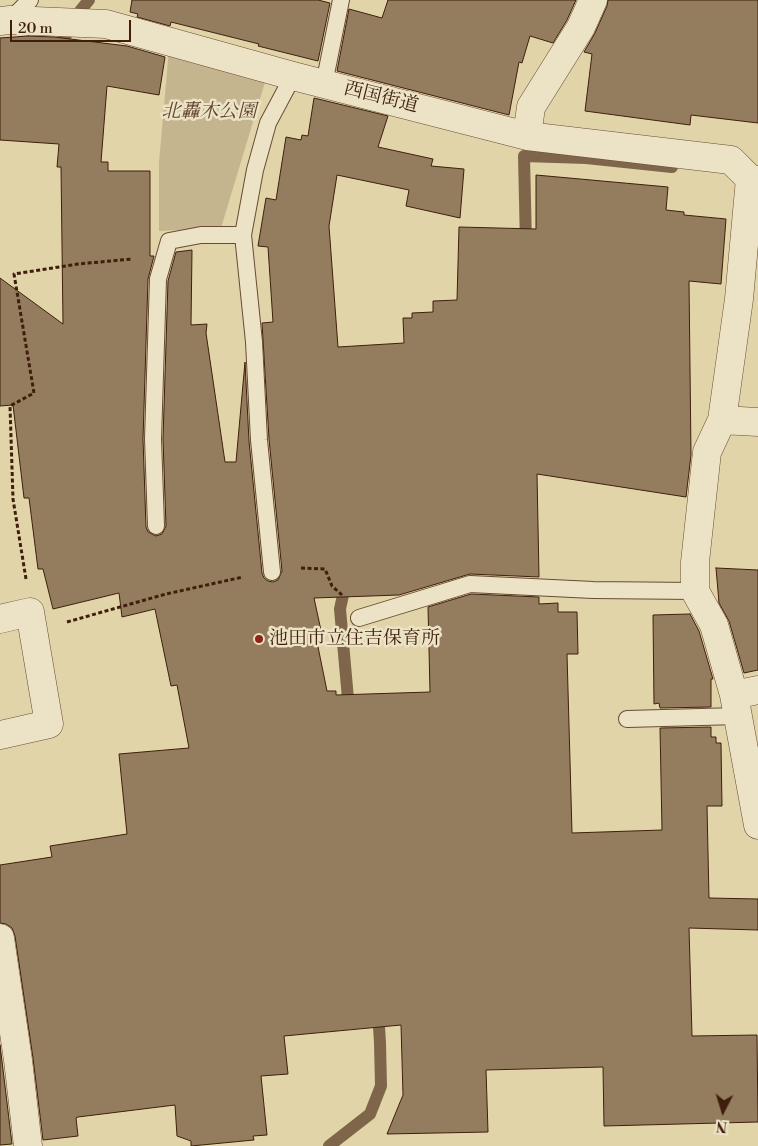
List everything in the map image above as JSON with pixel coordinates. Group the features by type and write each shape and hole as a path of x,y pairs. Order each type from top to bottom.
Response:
{"street":[{"path":"526,136 531,107 581,27 593,0"},
{"name":"西国街道","path":"5,21 106,24 293,76 526,136 731,160 754,179"},
{"path":"754,179 722,420 707,452 695,591 714,624 744,701 758,825"},
{"path":"722,420 758,422"},
{"path":"0,619 31,622 49,724 0,735"},
{"path":"0,938 28,1146"}],"lane":[{"path":"5,21 30,0"},
{"path":"324,84 341,0"},
{"path":"272,572 259,440 254,342 243,235 254,170 268,123 293,76"},
{"path":"156,526 153,439 154,366 158,279 164,257 169,241 201,235 243,235"},
{"path":"359,618 470,584 593,590 695,591"},
{"path":"627,719 744,701"}],"path":[{"path":"164,257 78,264 14,274 34,393 10,406 14,499 31,622 243,577 304,568 325,569 332,586"}],"green space":[{"name":"北轟木公園","path":"169,49 266,79 221,228 159,231 159,162"}],"building":[{"path":"132,0 318,0 330,3 318,61 171,22 170,26 137,17 138,14 130,12"},
{"path":"388,0 576,0 553,43 530,36 522,63 519,62 509,115 337,71 349,9 382,18"},
{"path":"608,0 758,0 758,123 691,115 690,125 585,111 592,54 584,52 595,33"},
{"path":"54,37 127,46 165,57 159,95 107,86 101,162 108,162 108,171 150,171 150,256 154,256 148,279 143,439 146,527 148,532 156,536 162,534 166,526 163,439 168,281 176,252 192,250 191,325 207,324 206,333 225,462 236,462 245,362 249,441 262,573 268,581 278,580 282,571 269,439 262,323 273,322 268,247 258,246 266,198 276,200 286,137 301,140 302,135 308,136 314,98 388,116 378,147 433,159 431,166 464,169 460,218 406,206 409,190 337,175 329,226 338,347 404,343 403,318 412,318 412,313 433,312 433,301 457,300 459,227 536,229 536,175 668,187 666,210 684,212 684,215 726,219 721,284 689,281 691,455 686,497 537,474 539,577 470,574 399,595 314,598 322,635 316,637 327,691 336,691 336,695 430,692 428,607 471,594 539,597 539,604 558,603 558,612 577,612 578,654 567,654 572,833 662,830 660,728 711,727 711,737 716,737 716,743 721,743 722,806 707,806 709,898 758,899 758,930 689,928 692,1036 757,1035 758,1122 604,1126 603,1067 486,1070 488,1132 387,1134 403,1095 401,1025 284,1036 288,1074 261,1076 267,1135 253,1136 254,1140 191,1146 191,1141 177,1136 175,1105 78,1117 76,1118 78,1136 43,1140 15,936 12,928 0,923 0,865 52,857 50,846 127,834 119,754 189,748 177,685 171,686 155,609 122,617 119,593 53,609 43,569 38,569 29,498 24,498 13,405 0,406 0,278 63,324 61,167 57,167 59,144 0,140 0,38"},
{"path":"716,568 758,570 758,670 744,673 729,621 719,603"},
{"path":"690,614 699,631 713,679 711,679 711,707 660,708 659,703 654,704 653,615"},
{"path":"0,1045 12,1144 0,1145"}],"waterway":[{"path":"54,51 58,49 80,11 89,0"},
{"path":"526,245 524,156 586,158 672,167"},
{"path":"346,581 340,609 349,710"},
{"path":"329,1146 370,1114 381,1086 378,1011"}],"place":[{"name":"池田市立住吉保育所","path":"259,639"}]}
